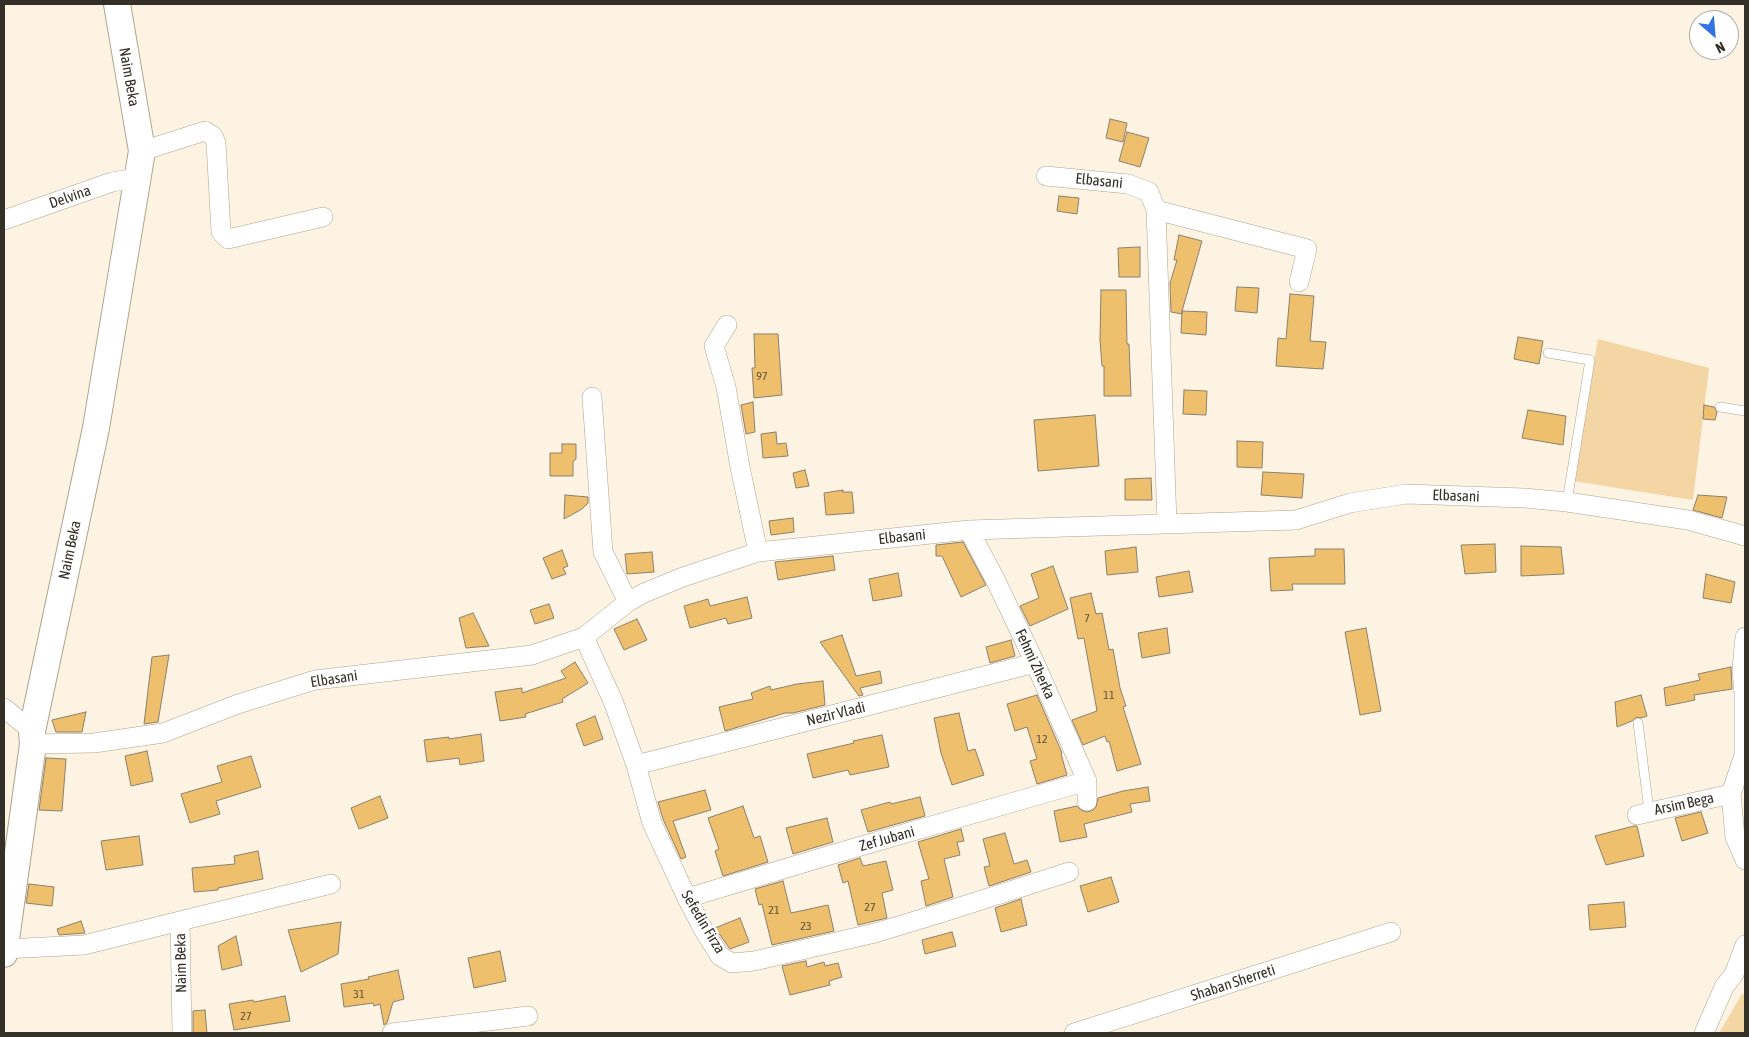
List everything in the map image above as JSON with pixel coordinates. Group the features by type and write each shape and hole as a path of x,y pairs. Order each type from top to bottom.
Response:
{"street":[{"name":"Naim Beka","path":"117,4 142,150 96,428 32,738 4,951 84,945 180,920 182,1033"},
{"path":"142,150 205,131 212,136 216,143 221,232 228,239 322,217"},
{"name":"Elbasani","path":"1046,176 1128,184 1149,192 1156,210 1167,523"},
{"name":"Delvina","path":"4,220 112,182 137,178"},
{"path":"1156,210 1307,249 1299,282"},
{"path":"727,325 714,346 726,387 758,552"},
{"path":"592,397 603,552 628,602"},
{"name":"Elbasani","path":"32,738 94,743 162,733 238,704 315,680 532,655 584,637 628,602 644,594 683,577 758,552 969,530 1296,520 1350,503 1406,494 1524,498 1567,502 1688,520 1745,536"},
{"name":"Fehmi Zherka","path":"969,530 1035,662 1087,782 1087,801"},
{"name":"Sefedin Firza","path":"584,637 613,701 636,765 652,823 687,898 720,956 732,963 754,961 875,932 1069,872"},
{"name":"Arsim Bega","path":"1745,637 1742,670 1745,694 1744,755 1731,794 1735,837 1745,860"},
{"name":"Nezir Vladi","path":"636,765 1035,662"},
{"path":"4,708 32,738"},
{"name":"Zef Jubani","path":"687,898 836,853 1087,782"},
{"name":"Arsim Bega","path":"1643,813 1731,794"},
{"path":"180,920 331,884"},
{"name":"Shaban Sherreti","path":"1074,1033 1391,932"},
{"path":"1704,1033 1724,987 1740,975 1745,945"},
{"path":"392,1033 528,1016"}],"lane":[{"path":"1548,353 1590,360 1567,502"},
{"path":"1720,407 1745,411"},
{"path":"1638,723 1643,813"}],"shaded area":[{"path":"1598,339 1709,368 1693,500 1573,481"},
{"path":"1742,994 1745,994 1745,1033 1719,1033"}],"building":[{"path":"1110,119 1127,123 1123,142 1106,138"},
{"path":"1127,132 1149,138 1140,167 1119,161"},
{"path":"1059,196 1079,198 1077,214 1057,211"},
{"path":"1179,235 1202,241 1182,311 1207,312 1206,335 1181,333 1182,314 1171,312 1170,283 1177,260 1174,260"},
{"path":"1140,247 1140,277 1119,277 1118,248"},
{"path":"1237,287 1259,288 1257,313 1235,311"},
{"path":"1101,290 1126,290 1127,344 1129,344 1131,396 1104,396 1104,366 1102,366 1100,340"},
{"path":"1290,294 1314,296 1310,341 1326,342 1323,369 1276,366 1278,338 1286,339"},
{"path":"754,334 778,334 782,395 754,398 752,368 755,368"},
{"path":"1518,337 1543,341 1539,364 1514,359"},
{"path":"1184,390 1207,391 1206,415 1183,414"},
{"path":"753,402 755,432 746,434 741,405"},
{"path":"1704,405 1714,407 1717,412 1715,420 1703,419"},
{"path":"1528,410 1566,416 1563,445 1522,438"},
{"path":"1095,415 1099,466 1038,471 1034,420"},
{"path":"776,432 777,444 786,443 788,456 763,458 761,434"},
{"path":"1237,441 1263,442 1262,468 1237,467"},
{"path":"562,444 576,444 573,476 550,476 550,453 562,453"},
{"path":"805,470 809,486 796,488 793,473"},
{"path":"1263,472 1304,474 1302,498 1261,495"},
{"path":"1151,478 1152,500 1125,500 1125,479"},
{"path":"843,490 842,492 852,492 854,513 826,515 824,493"},
{"path":"565,495 588,497 588,503 582,509 564,519"},
{"path":"1698,495 1727,497 1722,518 1693,510"},
{"path":"793,518 794,532 771,535 769,521"},
{"path":"963,542 986,585 961,597 942,556 936,556 936,545"},
{"path":"1495,544 1496,572 1465,574 1461,545"},
{"path":"1521,546 1561,547 1564,574 1521,576"},
{"path":"1136,547 1138,572 1107,575 1105,551"},
{"path":"1315,549 1344,549 1345,584 1292,584 1293,590 1271,591 1269,558 1315,556"},
{"path":"562,550 568,566 563,568 566,574 552,579 543,558"},
{"path":"652,552 654,572 627,574 625,554"},
{"path":"833,556 835,570 778,580 775,562"},
{"path":"1053,566 1068,609 1030,626 1020,606 1039,598 1031,574"},
{"path":"1189,571 1193,592 1159,597 1156,577"},
{"path":"898,573 902,596 873,601 869,579"},
{"path":"1706,574 1735,582 1731,603 1703,598"},
{"path":"1091,593 1096,614 1102,613 1109,650 1113,649 1120,688 1126,706 1123,707 1141,764 1117,771 1109,741 1107,742 1105,736 1083,745 1072,720 1097,711 1084,638 1078,639 1070,598"},
{"path":"747,597 752,618 728,624 726,618 690,628 684,606 708,599 710,606"},
{"path":"549,604 554,618 535,624 530,610"},
{"path":"473,613 489,646 466,648 459,618"},
{"path":"637,619 647,640 624,650 614,629"},
{"path":"1167,628 1170,653 1142,658 1138,633"},
{"path":"1366,628 1381,711 1360,715 1345,632"},
{"path":"842,635 856,676 880,671 882,683 860,688 863,695 859,696 820,642"},
{"path":"1011,640 1015,656 990,663 986,647"},
{"path":"169,655 158,722 144,724 152,657"},
{"path":"575,662 588,683 562,699 563,702 525,714 526,717 500,721 495,692 522,688 522,693 566,678 561,671"},
{"path":"1731,667 1732,689 1694,695 1695,700 1666,706 1664,688 1700,680 1698,674"},
{"path":"823,681 825,705 793,713 785,713 725,731 719,707 753,699 751,693 770,686 771,690"},
{"path":"1037,695 1062,753 1067,775 1037,784 1030,761 1037,759 1027,727 1015,731 1007,704"},
{"path":"1641,695 1647,716 1637,717 1617,727 1615,702"},
{"path":"86,712 82,732 56,732 52,720"},
{"path":"959,713 968,751 975,749 984,775 952,785 941,753 934,718"},
{"path":"595,716 603,739 584,746 576,724"},
{"path":"481,734 484,761 460,765 459,758 427,762 424,740 449,737 449,739"},
{"path":"882,735 889,767 850,775 848,770 813,778 807,754"},
{"path":"147,751 153,781 131,786 125,756"},
{"path":"251,756 261,787 216,801 220,814 190,823 181,794 222,782 217,766"},
{"path":"46,758 66,759 62,811 39,810"},
{"path":"1148,787 1150,801 1130,804 1132,812 1084,824 1087,837 1060,842 1054,811 1077,806 1087,812 1096,807 1098,798"},
{"path":"705,790 711,810 673,821 686,857 681,859 663,819 658,802"},
{"path":"380,796 388,818 359,829 351,808"},
{"path":"920,797 925,816 868,832 861,810 890,802 891,804"},
{"path":"743,806 754,838 760,836 768,862 723,876 715,851 719,849 708,818"},
{"path":"1701,812 1708,833 1682,841 1675,818"},
{"path":"827,818 833,842 793,854 786,828"},
{"path":"1637,826 1644,856 1606,865 1595,836"},
{"path":"961,829 964,841 957,842 960,855 944,859 953,897 926,906 921,881 929,879 918,842"},
{"path":"1005,833 1014,864 1027,860 1031,872 989,886 984,867 990,866 983,839"},
{"path":"139,836 143,865 106,870 101,841"},
{"path":"258,851 263,879 218,888 218,890 194,892 192,868 235,864 234,856"},
{"path":"860,858 863,866 886,861 893,890 882,893 887,918 858,925 848,881 843,883 838,865"},
{"path":"1111,877 1119,902 1088,912 1080,886"},
{"path":"783,881 791,913 828,905 834,931 772,945 762,904 759,905 755,889"},
{"path":"29,884 54,887 52,906 26,903"},
{"path":"1021,899 1027,925 1001,932 995,908"},
{"path":"1624,902 1626,927 1590,930 1588,905"},
{"path":"740,918 749,942 730,949 715,928"},
{"path":"81,921 85,933 59,935 57,929"},
{"path":"341,922 338,954 301,972 288,930"},
{"path":"952,932 956,946 925,954 922,940"},
{"path":"236,936 242,965 222,970 218,946"},
{"path":"500,951 506,981 474,988 468,958"},
{"path":"806,961 807,967 824,962 825,966 838,963 842,977 829,981 830,985 790,995 782,966"},
{"path":"398,970 404,999 393,1002 387,1023 384,1025 380,1004 374,1006 373,1003 344,1007 341,984 369,979 368,977"},
{"path":"285,996 290,1021 234,1030 229,1004 253,1000 254,1002"},
{"path":"205,1010 207,1033 193,1033 193,1011"}]}
